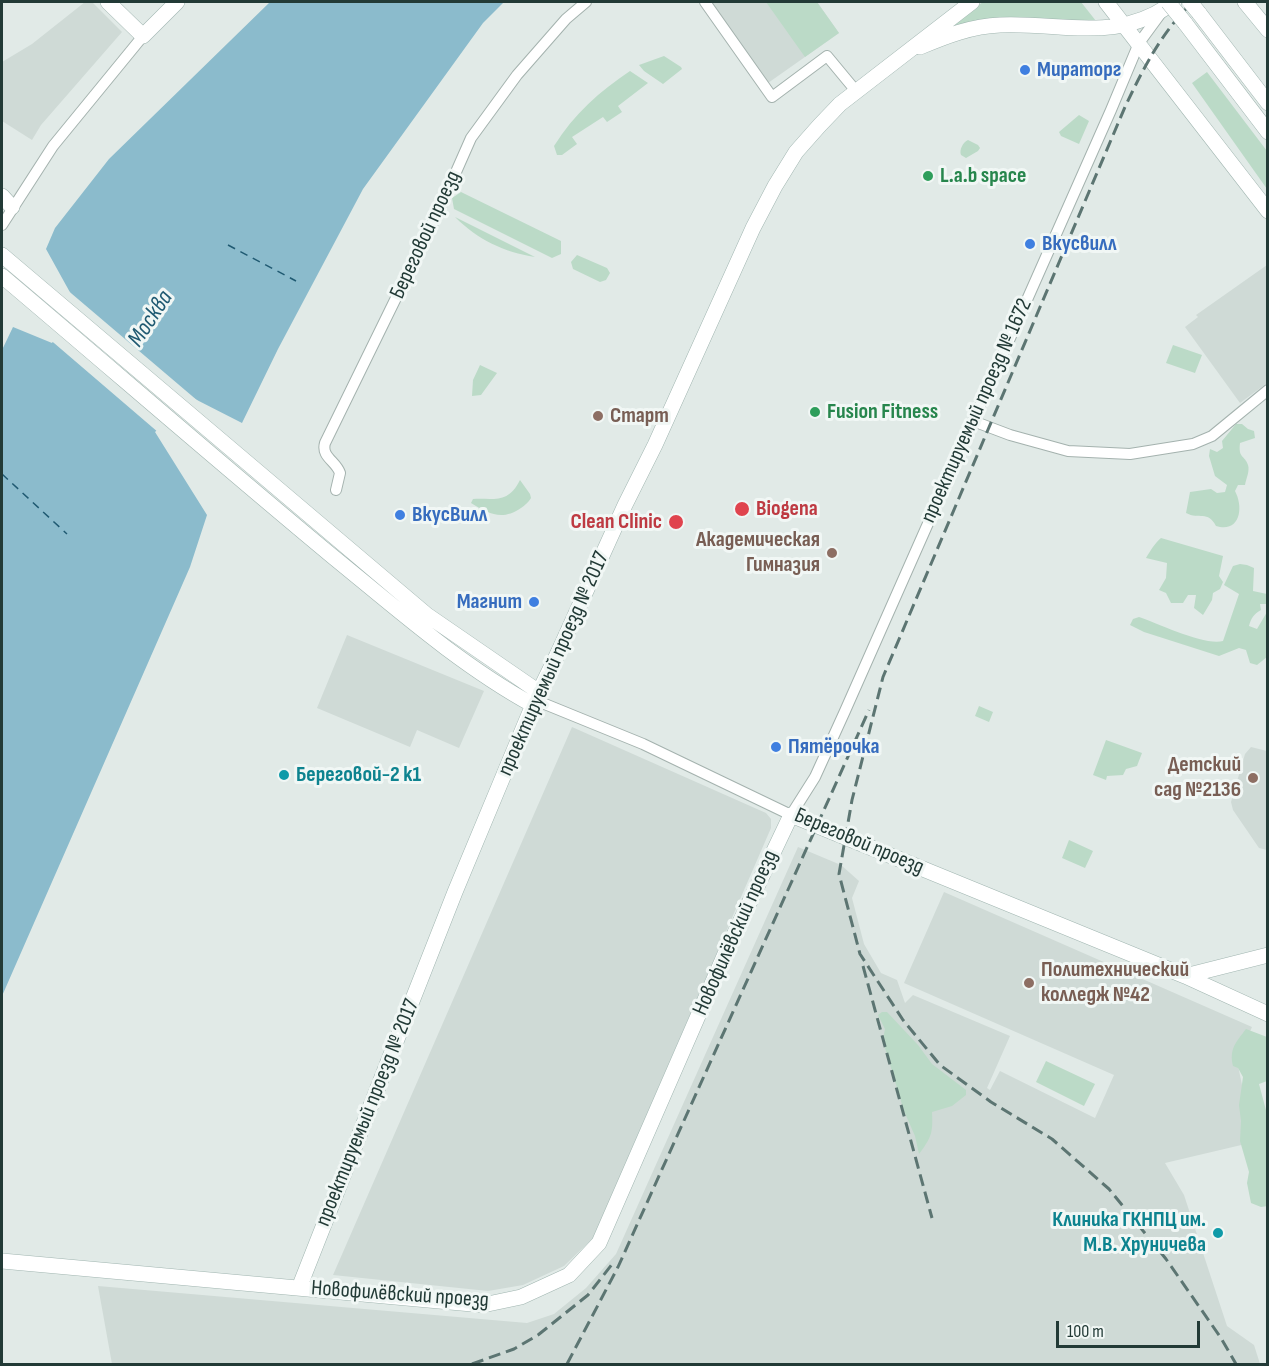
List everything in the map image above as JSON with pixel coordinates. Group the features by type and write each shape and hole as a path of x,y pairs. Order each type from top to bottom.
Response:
{"street":[{"path":"108,2 143,36"},
{"path":"2,225 7,202 143,36 177,2"},
{"name":"Береговой проезд","path":"336,490 340,473 326,455 325,443 441,206 471,138 517,75 566,19 586,2"},
{"path":"705,2 772,97 827,56 856,91"},
{"name":"проектируемый проезд № 2017","path":"300,1288 455,892 536,699 753,228 775,186 796,153 811,135 856,91 972,2"},
{"path":"1107,2 1268,211"},
{"path":"1245,2 1268,30"},
{"path":"1169,4 1268,132"},
{"name":"проектируемый проезд № 2017","path":"901,56 959,32 978,27 1000,25 1108,29 1124,26 1169,4"},
{"name":"проектируемый проезд № 1672","path":"791,815 815,777 1139,43 1169,4"},
{"path":"1194,7 1268,103"},
{"path":"2,255 419,627 505,690 536,699"},
{"path":"2,276 304,522"},
{"path":"972,421 1010,435 1068,451 1130,454 1193,444 1212,436 1268,390"},
{"name":"Береговой проезд","path":"536,699 643,744 791,815 1185,976 1268,1014"},
{"name":"Новофилёвский проезд","path":"2,1261 483,1305 521,1297 568,1275 599,1243 725,954 791,815"},
{"path":"1185,976 1268,955"}],"shaded area":[{"path":"85,2 92,2 122,32 41,125 32,140 2,121 2,62 32,44"},
{"path":"711,2 817,2 839,33 768,83"},
{"path":"1267,265 1267,383 1240,403 1185,327 1198,317 1196,315"},
{"path":"347,635 484,691 459,748 417,730 410,747 317,708"},
{"path":"572,727 766,813 771,819 771,828 593,1238 564,1266 523,1285 488,1291 333,1275"},
{"name":"Детский сад №2136","path":"1251,747 1267,751 1267,850 1259,848 1233,810 1231,802 1245,754"},
{"path":"798,847 841,865 859,881 852,898 864,944 881,973 897,980 905,1003 913,995 1010,1036 987,1088 990,1090 1000,1071 1095,1118 1114,1075 904,983 944,892 1252,1027 1237,1061 1254,1142 1165,1163 1184,1195 1227,1326 1254,1345 1260,1364 112,1364 98,1286 527,1323 554,1314 586,1288 616,1254"}],"green space":[{"path":"766,2 817,2 839,33 805,57"},
{"path":"983,2 1081,2 1096,21 1006,18 945,29"},
{"path":"664,56 682,69 663,84 639,65"},
{"path":"630,71 648,83 618,106 622,112 607,122 603,117 572,137 577,144 562,155 557,155 554,146 579,113 598,95"},
{"path":"1207,72 1267,151 1267,189 1192,83"},
{"path":"1079,115 1089,121 1079,144 1061,136 1059,132"},
{"path":"968,140 980,148 966,158 961,155 961,151 963,144"},
{"path":"461,192 561,241 561,254 552,258 454,209 452,198"},
{"path":"455,217 535,257 492,244"},
{"path":"577,255 607,268 610,273 606,280 600,282 573,269 571,262"},
{"path":"1173,345 1202,355 1195,373 1166,363"},
{"path":"480,365 497,373 481,395 472,396 473,380"},
{"path":"1236,424 1242,424 1254,431 1255,438 1240,443 1240,452 1249,470 1245,485 1238,485 1235,491 1239,505 1238,517 1230,526 1216,526 1210,518 1186,513 1190,492 1211,489 1217,493 1225,492 1227,485 1215,476 1209,456 1210,449 1217,452 1223,448 1222,441"},
{"path":"520,480 531,498 514,512 496,515 471,503 473,499 494,499 506,496"},
{"path":"1161,538 1223,556 1219,576 1223,582 1220,589 1213,593 1212,600 1203,615 1194,608 1196,595 1188,595 1183,603 1171,603 1166,593 1159,590 1166,578 1167,563 1146,558"},
{"path":"1240,564 1254,568 1253,591 1267,594 1267,604 1260,604 1261,610 1253,617 1249,626 1257,629 1267,612 1267,657 1257,665 1250,663 1246,650 1239,648 1219,656 1144,632 1130,625 1133,619 1139,617 1194,637 1215,642 1223,641 1239,594 1224,585 1233,566"},
{"path":"979,706 993,712 989,722 975,716"},
{"path":"1106,740 1142,753 1137,766 1126,769 1123,775 1107,776 1106,780 1093,775"},
{"path":"1069,840 1093,851 1085,868 1062,858"},
{"path":"887,1012 918,1045 932,1064 966,1090 966,1095 952,1106 932,1112 931,1134 919,1154 885,1048 883,1039 885,1029 878,1015"},
{"path":"1246,1029 1267,1037 1267,1081 1259,1084 1267,1114 1268,1206 1261,1207 1251,1203 1247,1183 1249,1172 1240,1141 1239,1105 1243,1077 1238,1068 1233,1066 1232,1060 1234,1046"},
{"path":"1046,1061 1095,1084 1084,1106 1036,1082"}],"water":[{"name":"Москва","path":"270,2 504,2 483,23 363,189 278,349 242,423 191,397 155,432 207,515 190,567 2,996 2,350 13,327 52,343 77,305 46,249 55,228 109,159"}],"pier":[{"path":"65,288 205,407 192,400 159,433 47,337 51,339 74,304"}],"ferry route":[{"path":"228,245 296,281"},
{"path":"2,474 67,534"}],"railway":[{"path":"1193,2 1163,38 1146,65 1125,107 883,677 852,800 839,874 860,954 903,1020 940,1065 991,1102 1052,1139 1109,1189 1166,1259 1221,1338 1236,1364"},
{"path":"567,1364 618,1267 869,710"},
{"path":"863,966 932,1218"},
{"path":"472,1364 514,1349 538,1335 588,1295 613,1263"}],"place":[{"name":"Мираторг","path":"1025,70"},
{"name":"L.a.b space","path":"928,176"},
{"name":"Вкусвилл","path":"1030,244"},
{"name":"Fusion Fitness","path":"815,412"},
{"name":"Старт","path":"598,416"},
{"name":"Biogena","path":"742,509"},
{"name":"ВкусВилл","path":"400,515"},
{"name":"Clean Clinic","path":"676,522"},
{"name":"Академическая Гимназия","path":"832,553"},
{"name":"Магнит","path":"534,602"},
{"name":"Пятёрочка","path":"776,747"},
{"name":"Береговой-2 k1","path":"284,775"},
{"name":"Детский сад №2136","path":"1253,778"},
{"name":"Политехнический колледж №42","path":"1029,983"},
{"name":"Клиника ГКНПЦ им. М.В. Хруничева","path":"1218,1233"}]}
